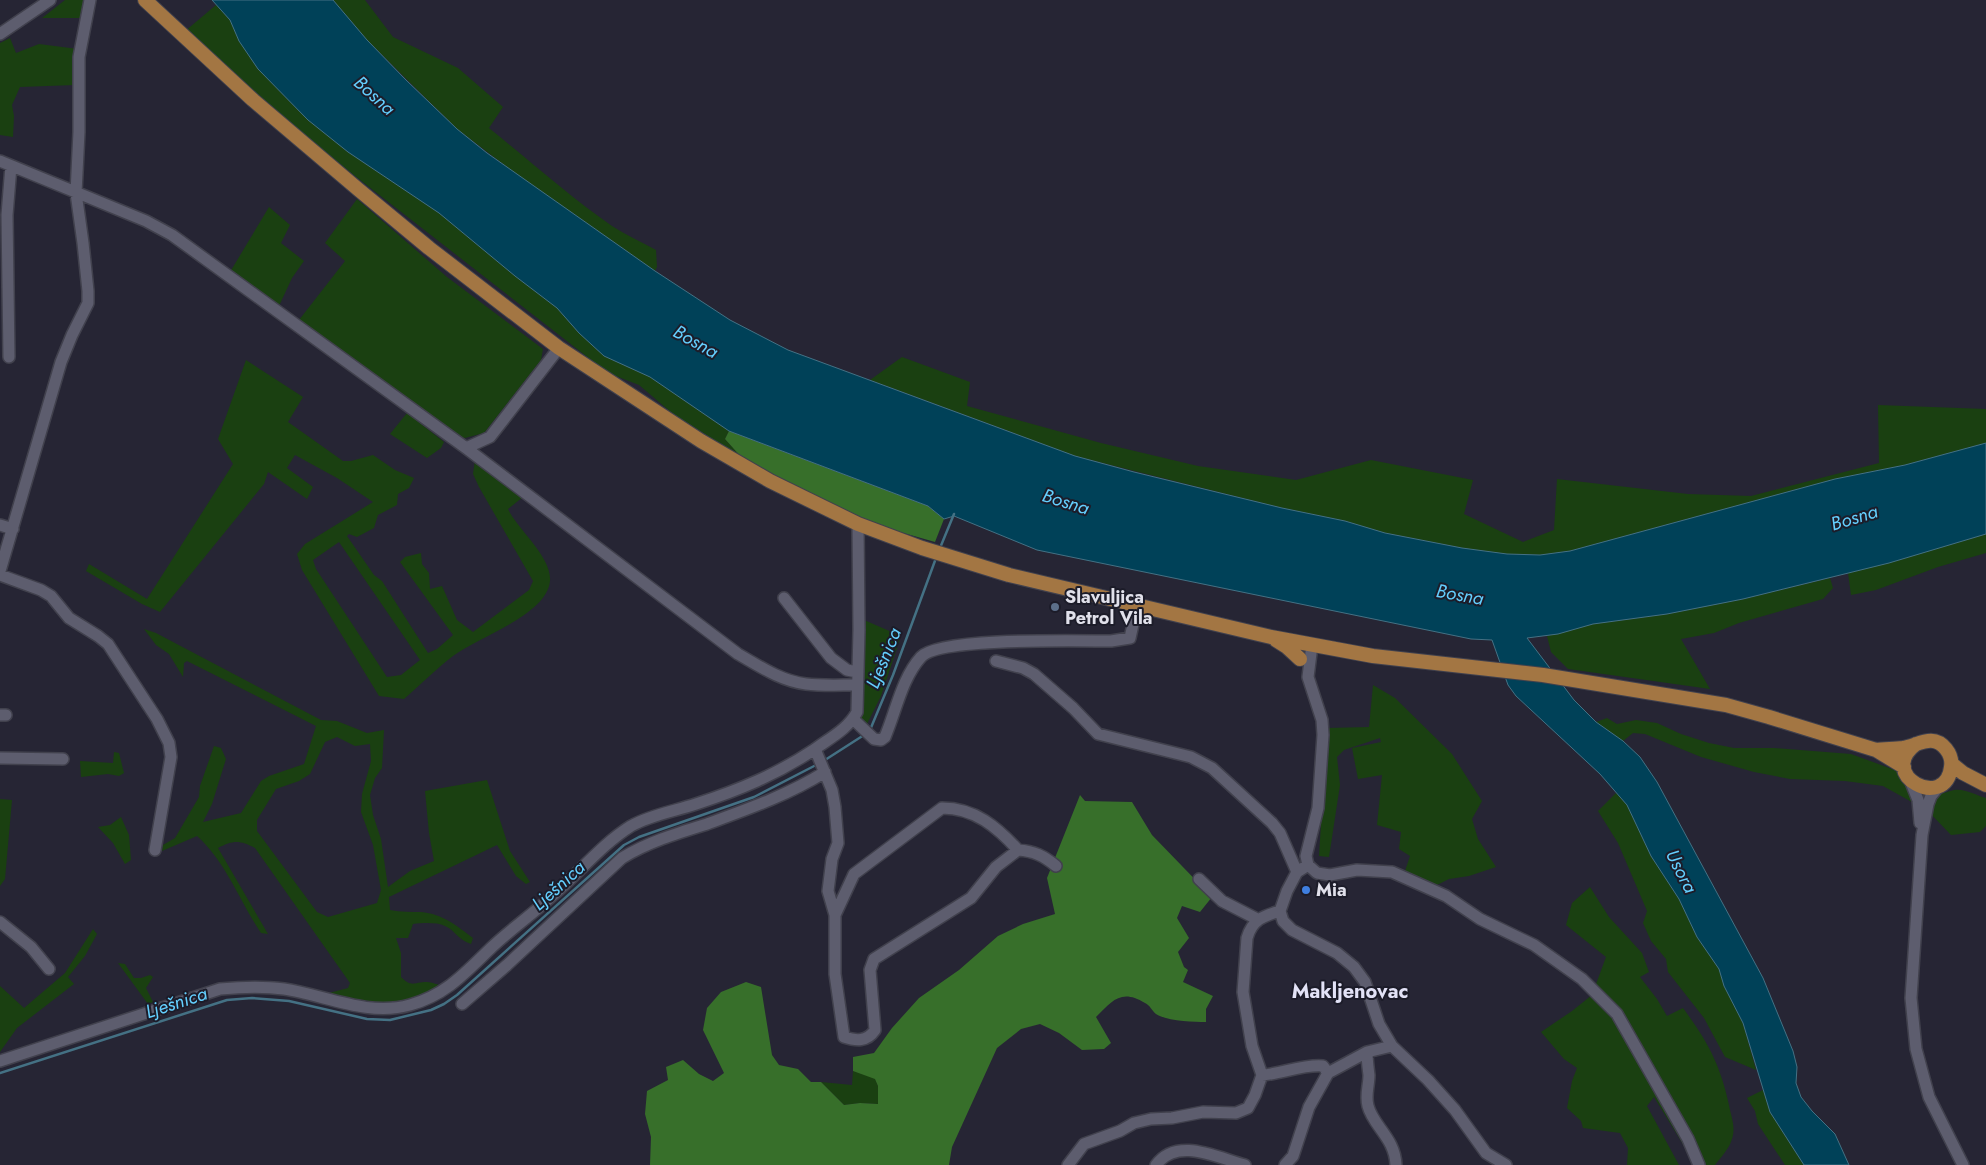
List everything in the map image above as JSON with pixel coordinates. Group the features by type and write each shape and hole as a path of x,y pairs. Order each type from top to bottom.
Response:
{"main road":[{"path":"145,0 253,100 359,190 444,260 559,348 701,442 770,481 858,524 922,548 1009,575 1310,645 1373,656 1543,675 1703,700 1769,716 1876,750 1907,774 1916,785 1924,788 1932,788 1942,783 1982,784"},
{"path":"1272,637 1300,659"},
{"path":"1876,750 1905,748 1930,740 1937,742 1948,751 1952,764 1951,770 1942,783"},
{"path":"1907,774 1907,752 1916,744"},
{"path":"1952,764 1982,784"}],"street":[{"path":"0,34 50,0"},
{"path":"0,571 3,552 13,529 61,362 88,303 83,243 76,193 79,132 79,57 90,0"},
{"path":"0,161 146,222 172,235 466,448 738,654 776,676 791,681 806,684 856,685"},
{"path":"9,357 7,216 11,166"},
{"path":"466,448 490,437 559,348"},
{"path":"858,524 859,630 856,685 858,699 857,724 874,740 881,740 885,737 904,686 923,655 940,649 981,642 1111,641 1130,638 1137,606"},
{"path":"0,525 13,529"},
{"path":"0,576 41,590 51,596 75,623 103,639 115,653 158,719 169,743 171,757 155,850"},
{"path":"784,598 831,658 846,670 857,672"},
{"path":"1310,645 1301,650 1300,659 1322,720 1324,735 1318,808 1306,856 1308,865 1317,873 1330,875 1357,870 1392,872 1446,896 1480,919 1534,945 1582,979 1617,1014 1688,1139 1699,1165"},
{"path":"1308,678 1310,645"},
{"path":"996,661 1023,668 1034,674 1073,708 1098,734 1191,757 1212,768 1272,823 1280,834 1296,872"},
{"path":"0,1060 220,989 249,986 284,989 348,1004 388,1008 408,1005 431,998 462,977 493,947 632,826 747,787 816,753 840,731 857,724"},
{"path":"816,753 832,790 837,825 838,843 832,859 828,891 835,914 834,960 844,1037 855,1041 862,1040 871,1037 875,1030 870,970 874,959 971,898 996,867 1018,850 1029,850 1043,855 1056,866"},
{"path":"0,758 63,759"},
{"path":"462,1004 507,965 622,858 640,847 749,809 782,795 824,771"},
{"path":"1907,774 1918,800 1922,835"},
{"path":"1942,783 1931,796 1922,835 1911,998 1916,1049 1929,1098 1963,1165"},
{"path":"835,914 854,874 942,808 955,808 975,814 1002,832 1018,850"},
{"path":"1308,865 1296,872 1286,891 1280,910 1283,922 1292,930 1337,953 1354,967 1365,982 1379,1024 1392,1046 1428,1080 1455,1110 1486,1153 1506,1165"},
{"path":"1199,879 1222,901 1257,918"},
{"path":"1068,1165 1084,1144 1120,1131 1134,1123 1203,1112 1236,1113 1248,1108 1262,1075 1252,1046 1244,992 1247,938 1249,930 1257,918 1280,910"},
{"path":"0,922 31,946 49,969"},
{"path":"1285,1165 1293,1156 1309,1107 1328,1073 1367,1052 1392,1046"},
{"path":"1367,1052 1369,1077 1366,1093 1368,1108 1388,1137 1396,1157 1396,1165"},
{"path":"1262,1075 1283,1073 1314,1065 1323,1066 1328,1073"},
{"path":"1156,1165 1172,1152 1185,1149 1245,1165"}],"green space":[{"path":"65,0 86,0 83,18 42,18"},
{"path":"333,0 365,0 393,37 458,68 503,107 489,128 596,215 617,229 656,250 657,267 655,271 523,179 457,129 367,40"},
{"path":"216,5 230,20 239,41 258,69 308,120 348,152 439,213 557,308 579,333 604,356 650,377 729,431 725,439 742,458 672,413 639,385 608,373 355,176 184,32"},
{"path":"10,38 16,53 39,44 78,49 75,85 20,87 12,105 14,116 13,137 0,135 0,43"},
{"path":"357,199 447,277 543,349 541,360 484,433 465,438 458,436 299,320 345,261 325,243"},
{"path":"269,207 290,225 281,243 304,261 292,278 279,306 230,272"},
{"path":"902,357 970,382 967,406 1101,443 1198,466 1296,480 1371,460 1473,480 1464,514 1523,542 1554,530 1557,479 1688,494 1751,496 1879,463 1878,405 1986,409 1986,443 1905,465 1835,479 1570,551 1540,555 1507,554 1462,548 1385,533 1345,521 1282,508 1075,456 870,380"},
{"path":"246,360 303,397 288,422 343,461 351,461 373,455 395,470 414,478 409,488 398,494 397,505 378,515 374,528 357,537 349,534 347,536 374,575 382,581 428,653 437,649 453,635 400,562 405,557 421,553 422,564 429,573 430,589 442,586 457,620 473,632 529,590 533,581 479,487 473,474 475,460 523,497 508,509 546,563 550,581 546,593 525,615 453,656 404,699 379,696 302,570 297,554 305,544 373,502 337,478 295,455 287,468 313,487 307,499 268,472 264,484 160,612 142,604 86,571 89,564 147,599 233,464 218,439","holes":["339,542 420,660 401,675 387,677 316,569 313,560"]},
{"path":"407,413 444,442 441,448 427,458 390,434"},
{"path":"729,431 928,506 944,519 935,542 900,532 843,511 742,458 725,439"},
{"path":"1986,534 1986,553 1938,567 1876,590 1851,595 1848,573"},
{"path":"1830,578 1833,588 1823,599 1739,623 1714,633 1681,639 1710,689 1568,669 1551,652 1547,636 1593,624 1667,614 1743,599"},
{"path":"864,620 901,636 881,696 866,726 860,720"},
{"path":"144,629 156,633 321,720 337,721 367,733 384,730 382,768 375,778 370,795 373,815 381,839 388,887 410,871 434,861 425,791 487,780 510,851 530,882 526,884 516,876 497,845 389,897 390,910 436,915 449,921 473,938 471,944 462,940 445,926 429,923 413,924 408,938 396,938 401,953 401,977 413,984 429,982 443,986 413,1000 394,1004 337,997 329,993 348,988 350,983 255,848 237,842 218,848 268,934 261,933 224,869 197,836 162,851 163,845 175,838 199,797 200,786 214,746 221,748 226,759 212,804 203,822 241,813 261,781 269,776 304,764 316,726 187,661 184,663 183,677 169,654 156,645","holes":["337,737 355,746 370,744 371,761 362,794 361,812 373,845 381,890 377,903 328,917 317,912 257,831 257,820 276,789 299,781 310,774 325,742"]},
{"path":"1373,685 1395,698 1452,754 1482,801 1472,819 1478,839 1496,867 1469,876 1449,879 1429,889 1404,874 1410,856 1399,849 1401,832 1377,825 1382,775 1358,779 1352,748 1381,742 1380,738 1344,750 1337,757 1340,785 1329,857 1319,856 1327,728 1369,727"},
{"path":"1607,718 1617,724 1636,720 1657,723 1681,734 1709,743 1734,748 1774,748 1851,754 1903,773 1933,795 1958,790 1986,798 1986,826 1980,832 1951,835 1928,811 1883,786 1845,781 1790,779 1754,772 1701,757 1645,734 1633,733 1623,741 1596,722"},
{"path":"114,752 119,753 124,773 119,776 108,774 81,777 80,761 113,763"},
{"path":"1616,793 1627,805 1651,856 1679,899 1697,937 1719,969 1724,986 1743,1023 1756,1070 1725,1057 1704,1018 1668,972 1666,959 1651,941 1643,923 1647,911 1618,843 1598,811"},
{"path":"1080,795 1085,801 1132,802 1152,835 1212,897 1200,912 1182,906 1177,918 1189,938 1178,952 1184,967 1188,970 1183,982 1213,996 1206,1009 1206,1022 1173,1020 1156,1014 1147,1004 1137,999 1123,997 1112,1002 1096,1017 1111,1043 1104,1049 1082,1050 1059,1033 1040,1024 1021,1029 997,1048 952,1147 949,1165 650,1165 651,1137 645,1114 647,1091 668,1080 666,1067 683,1060 699,1074 713,1081 724,1073 703,1030 707,1008 721,992 746,982 761,987 772,1055 779,1065 798,1069 811,1082 821,1082 844,1105 860,1103 878,1104 878,1086 875,1079 853,1071 853,1057 874,1053 892,1028 919,998 959,970 998,936 1023,924 1055,914 1047,878"},
{"path":"0,799 12,800 5,879 0,886"},
{"path":"121,817 129,835 131,860 125,864 113,843 98,827 110,825"},
{"path":"1590,887 1609,917 1642,953 1649,972 1640,977 1667,1016 1683,1008 1717,1065 1722,1077 1734,1130 1729,1146 1715,1165 1693,1165 1684,1146 1654,1097 1647,1106 1679,1165 1627,1165 1628,1148 1620,1133 1583,1128 1581,1121 1567,1108 1572,1081 1577,1068 1564,1059 1541,1032 1592,995 1606,957 1566,925 1572,903"},
{"path":"93,929 97,934 85,956 68,977 74,984 17,1028 0,1052 0,986 24,1008 65,973"},
{"path":"118,963 125,964 134,978 150,975 153,977 146,988 153,1002 148,1004"},
{"path":"853,1071 875,1078 878,1086 878,1104 860,1103 844,1105 821,1082 852,1085"},
{"path":"1763,1090 1770,1112 1804,1165 1785,1165 1758,1124 1755,1111 1747,1098"}],"water":[{"path":"212,0 333,0 367,40 457,129 487,153 655,271 730,320 788,350 1075,456 1134,472 1282,508 1345,521 1385,533 1462,548 1507,554 1540,555 1570,551 1835,479 1905,465 1986,443 1986,534 1889,563 1743,599 1667,614 1593,624 1558,634 1527,638 1574,700 1596,722 1623,741 1640,757 1657,782 1763,978 1793,1051 1797,1067 1796,1083 1801,1097 1835,1134 1849,1165 1804,1165 1770,1112 1743,1023 1724,986 1719,969 1697,937 1679,899 1651,856 1627,805 1600,774 1516,696 1508,685 1492,640 1471,639 1037,550 954,516 944,519 928,506 729,431 650,377 604,356 579,333 557,308 439,213 348,152 308,120 258,69 239,41 230,20"}],"waterway":[{"name":"Lješnica","path":"940,548 954,514"},
{"name":"Lješnica","path":"870,730 893,675 936,558"},
{"name":"Lješnica","path":"825,760 864,735"},
{"name":"Lješnica","path":"0,1073 227,1000 252,998 289,1001 367,1019 390,1020 431,1010 457,995 624,845 639,837 754,797 818,764"}],"place":[{"name":"Slavuljica Petrol Vila","path":"1055,607"},
{"name":"Mia","path":"1306,890"}],"district":[{"name":"Makljenovac","path":"1350,991"}],"water label":[{"name":"Bosna","path":"375,95"},
{"name":"Bosna","path":"696,341"},
{"name":"Bosna","path":"1066,501"},
{"name":"Bosna","path":"1854,517"},
{"name":"Bosna","path":"1460,594"},
{"name":"Usora","path":"1682,871"}]}
